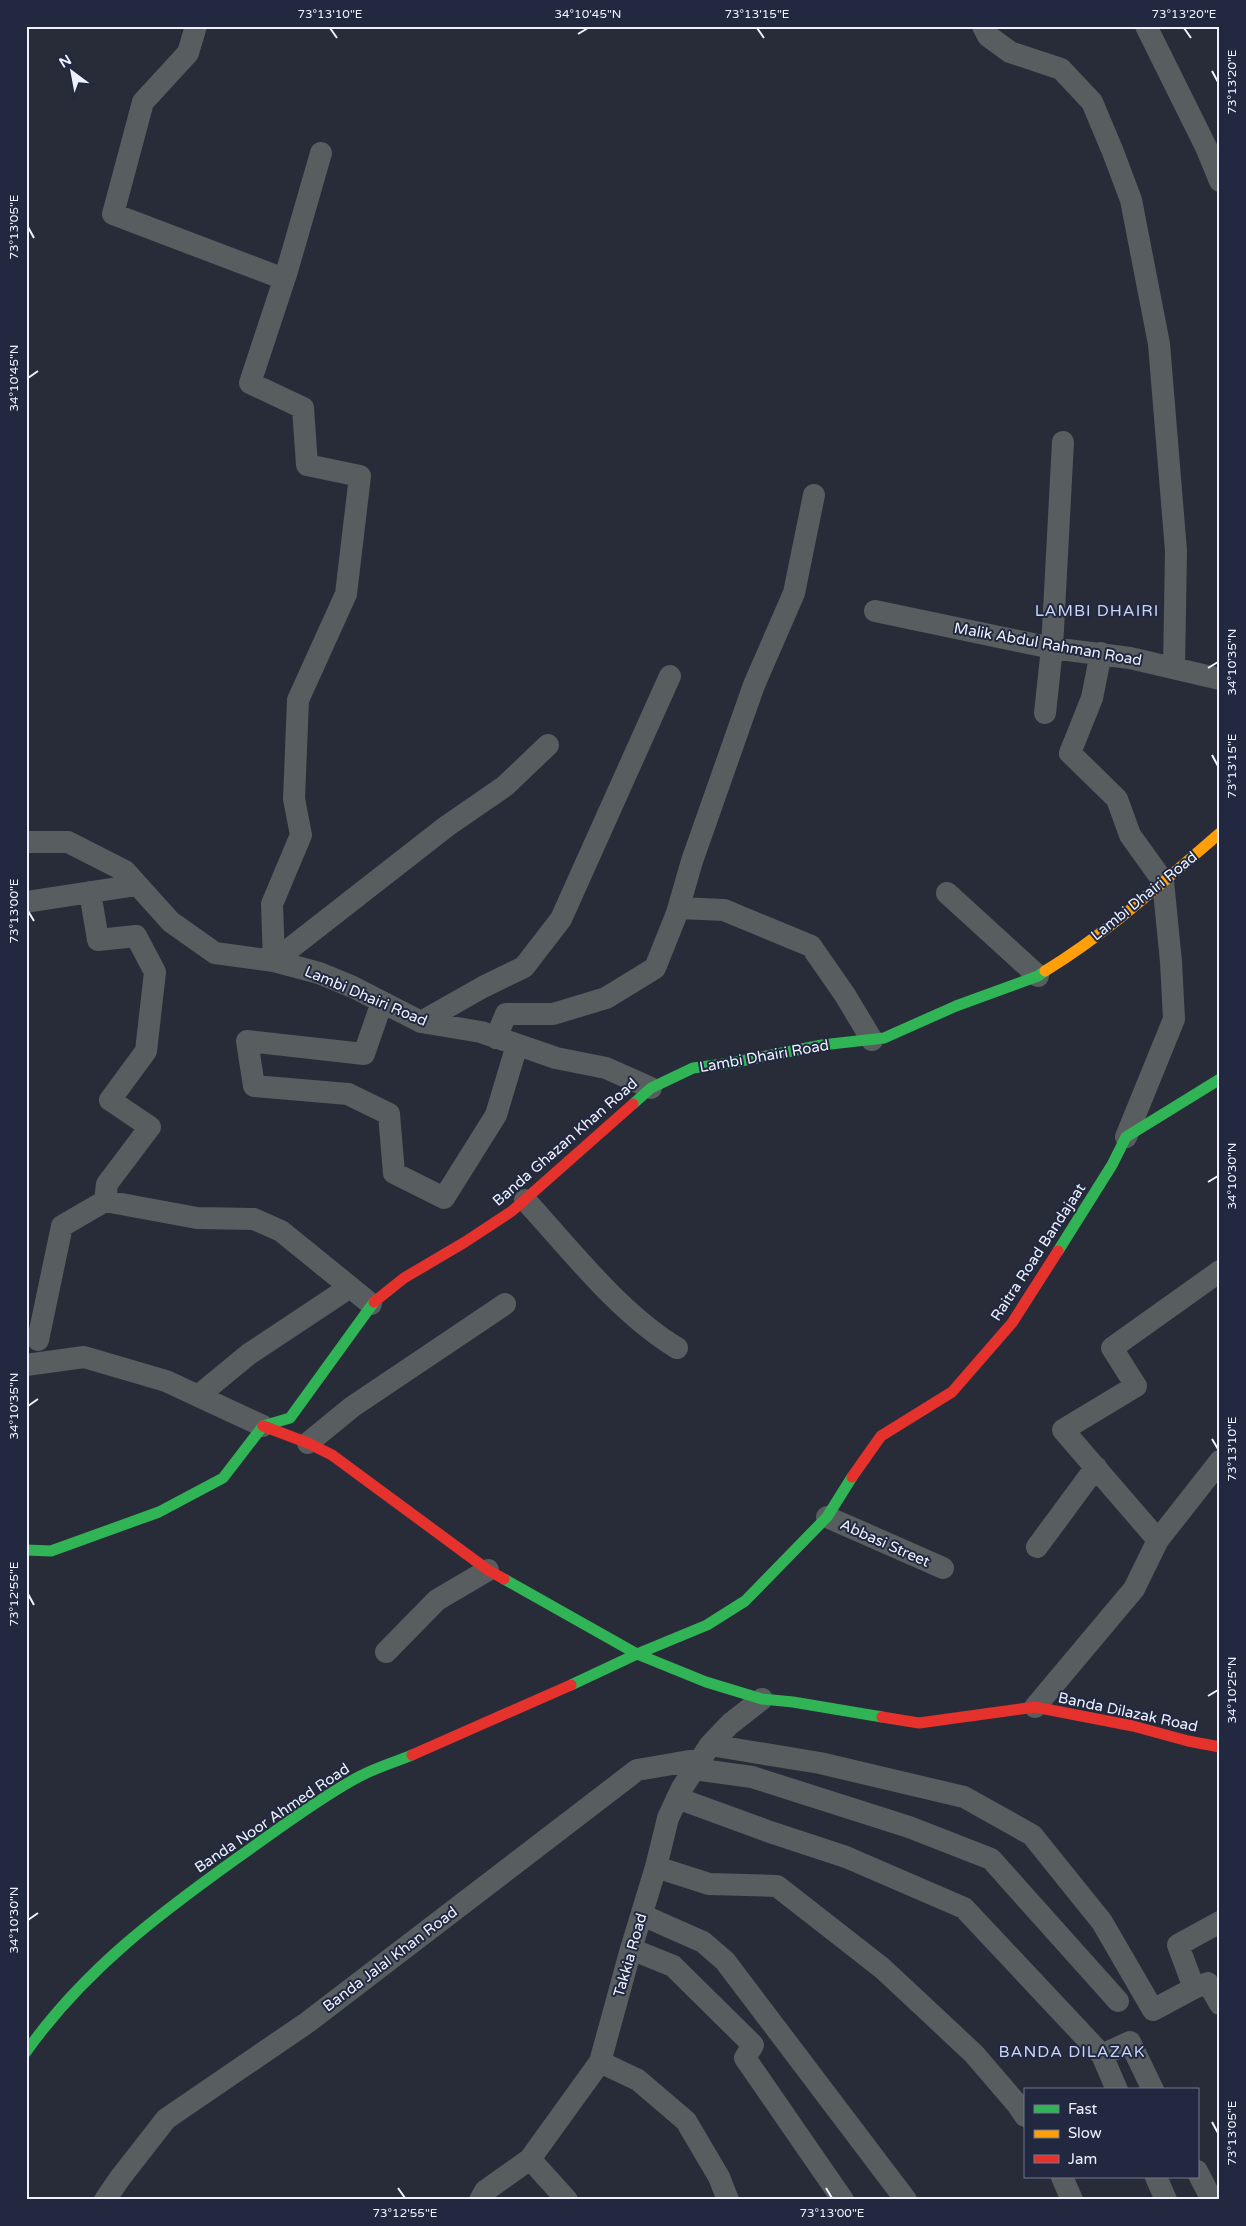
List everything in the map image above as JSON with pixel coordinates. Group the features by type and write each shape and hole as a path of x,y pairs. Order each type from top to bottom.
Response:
{"street":[{"path":"196,26 188,53 143,102 113,214 284,279"},
{"path":"983,26 988,36 1010,52 1061,70 1092,102 1114,152 1131,200 1158,344 1176,551 1174,668"},
{"path":"1146,26 1206,148 1220,181"},
{"path":"274,961 272,904 302,835 294,799 298,700 346,594 360,476 307,465 303,408 250,383 284,279 320,153"},
{"path":"1044,713 1052,648 1063,442"},
{"path":"382,1002 364,1054 247,1041 254,1086 348,1094 389,1114 394,1174 444,1198 496,1115 506,1042 506,1014 553,1014 606,998 655,968 679,908 692,861 754,685 794,593 814,495"},
{"name":"Malik Abdul Rahman Road","path":"875,611 1052,648 1101,653 1220,679"},
{"path":"1101,653 1092,698 1070,753 1117,799 1130,835 1163,881 1171,962 1174,1019 1126,1137"},
{"path":"421,1022 483,987 524,967 560,919 670,676"},
{"path":"274,961 447,826 505,786 548,745"},
{"name":"Lambi Dhairi Road","path":"26,842 68,842 125,871 171,922 215,953 274,961 319,973 421,1022 481,1032 556,1058 606,1068 651,1088 693,1068 731,1063 822,1045 884,1038 956,1006 1038,976 1072,955 1220,834"},
{"path":"26,902 137,885"},
{"path":"90,892 98,940 136,936 155,972 146,1051 110,1100 150,1127 107,1184 105,1201"},
{"path":"947,893 1038,976"},
{"path":"679,908 724,910 811,946 845,995 872,1040"},
{"path":"1126,1137 1220,1078"},
{"name":"Banda Ghazan Khan Road","path":"262,1426 290,1418 370,1304 404,1278 465,1242 525,1200 651,1088"},
{"name":"Raitra Road Bandajaat","path":"637,1654 707,1625 745,1601 826,1517 843,1489 881,1436 952,1392 1012,1324 1112,1165 1126,1137"},
{"path":"525,1200 606,1289 660,1338 677,1348"},
{"path":"38,1340 62,1226 105,1201 197,1218 254,1219 281,1231 370,1304"},
{"path":"1158,1540 1063,1430 1136,1386 1112,1348 1220,1271"},
{"path":"198,1396 250,1354 350,1287"},
{"path":"308,1443 352,1406 505,1304"},
{"path":"26,1365 84,1357 166,1381 262,1426 223,1478 159,1512 51,1551 26,1550"},
{"name":"Banda Dilazak Road","path":"262,1426 332,1454 488,1570 637,1654 706,1682 762,1699 793,1702 919,1723 1035,1707 1217,1744"},
{"path":"1035,1707 1134,1589 1158,1540 1220,1461"},
{"path":"1038,1547 1096,1467"},
{"name":"Abbasi Street","path":"826,1517 943,1568"},
{"path":"386,1652 437,1600 488,1570"},
{"name":"Banda Noor Ahmed Road","path":"26,2052 70,1996 103,1962 136,1933 195,1888 306,1810 354,1779 607,1669 637,1654"},
{"name":"Takkia Road","path":"480,2200 485,2191 530,2159 600,2062 656,1867 668,1818 677,1798 702,1758 730,1724 762,1699"},
{"path":"702,1758 820,1763 964,1797 1032,1835 1102,1922 1153,2010 1194,1988 1208,1983 1220,2004"},
{"path":"702,1758 752,1777 909,1827 991,1859 1118,2001"},
{"name":"Banda Jalal Khan Road","path":"105,2200 166,2119 308,2022 637,1770 702,1758"},
{"path":"677,1798 770,1832 846,1856 964,1908 1102,2055 1116,2088"},
{"path":"656,1867 709,1884 777,1886 882,1968 974,2054 1024,2114"},
{"path":"642,1915 703,1942 725,1961 906,2200"},
{"path":"1194,1988 1178,1946 1220,1922"},
{"path":"631,1949 673,1966 753,2045 745,2058 843,2200"},
{"path":"1102,2055 1130,2042 1152,2088"},
{"path":"600,2062 638,2080 686,2121 719,2177 728,2200"},
{"path":"530,2159 567,2200"},
{"path":"1198,2173 1212,2200"},
{"path":"1062,2178 1072,2200"},
{"path":"1156,2178 1166,2200"}],"traffic: fast":[{"path":"633,1104 651,1088 693,1068 731,1063 822,1045 884,1038 956,1006 1038,976 1045,971"},
{"path":"1058,1251 1112,1165 1126,1137 1220,1079"},
{"path":"26,1550 51,1551 159,1512 223,1478 263,1426 290,1418 374,1302"},
{"path":"571,1685 637,1654 707,1625 745,1601 827,1517 852,1477"},
{"path":"504,1579 637,1654 706,1682 762,1699 793,1702 882,1717"},
{"path":"26,2052 49,2022 98,1969 152,1922 282,1826 338,1789 360,1776 412,1755"}],"traffic: slow":[{"path":"1045,971 1114,923 1220,833"}],"traffic: jam":[{"path":"374,1302 404,1278 465,1242 512,1211 633,1104"},
{"path":"852,1477 881,1436 952,1392 1012,1323 1058,1251"},
{"path":"263,1426 308,1443 332,1455 488,1570 504,1579"},
{"path":"412,1755 571,1685"},
{"path":"882,1717 919,1723 1035,1707 1133,1726 1188,1741 1220,1747"}],"district":[{"name":"LAMBI DHAIRI","path":"1097,610"},
{"name":"BANDA DILAZAK","path":"1072,2051"}]}
